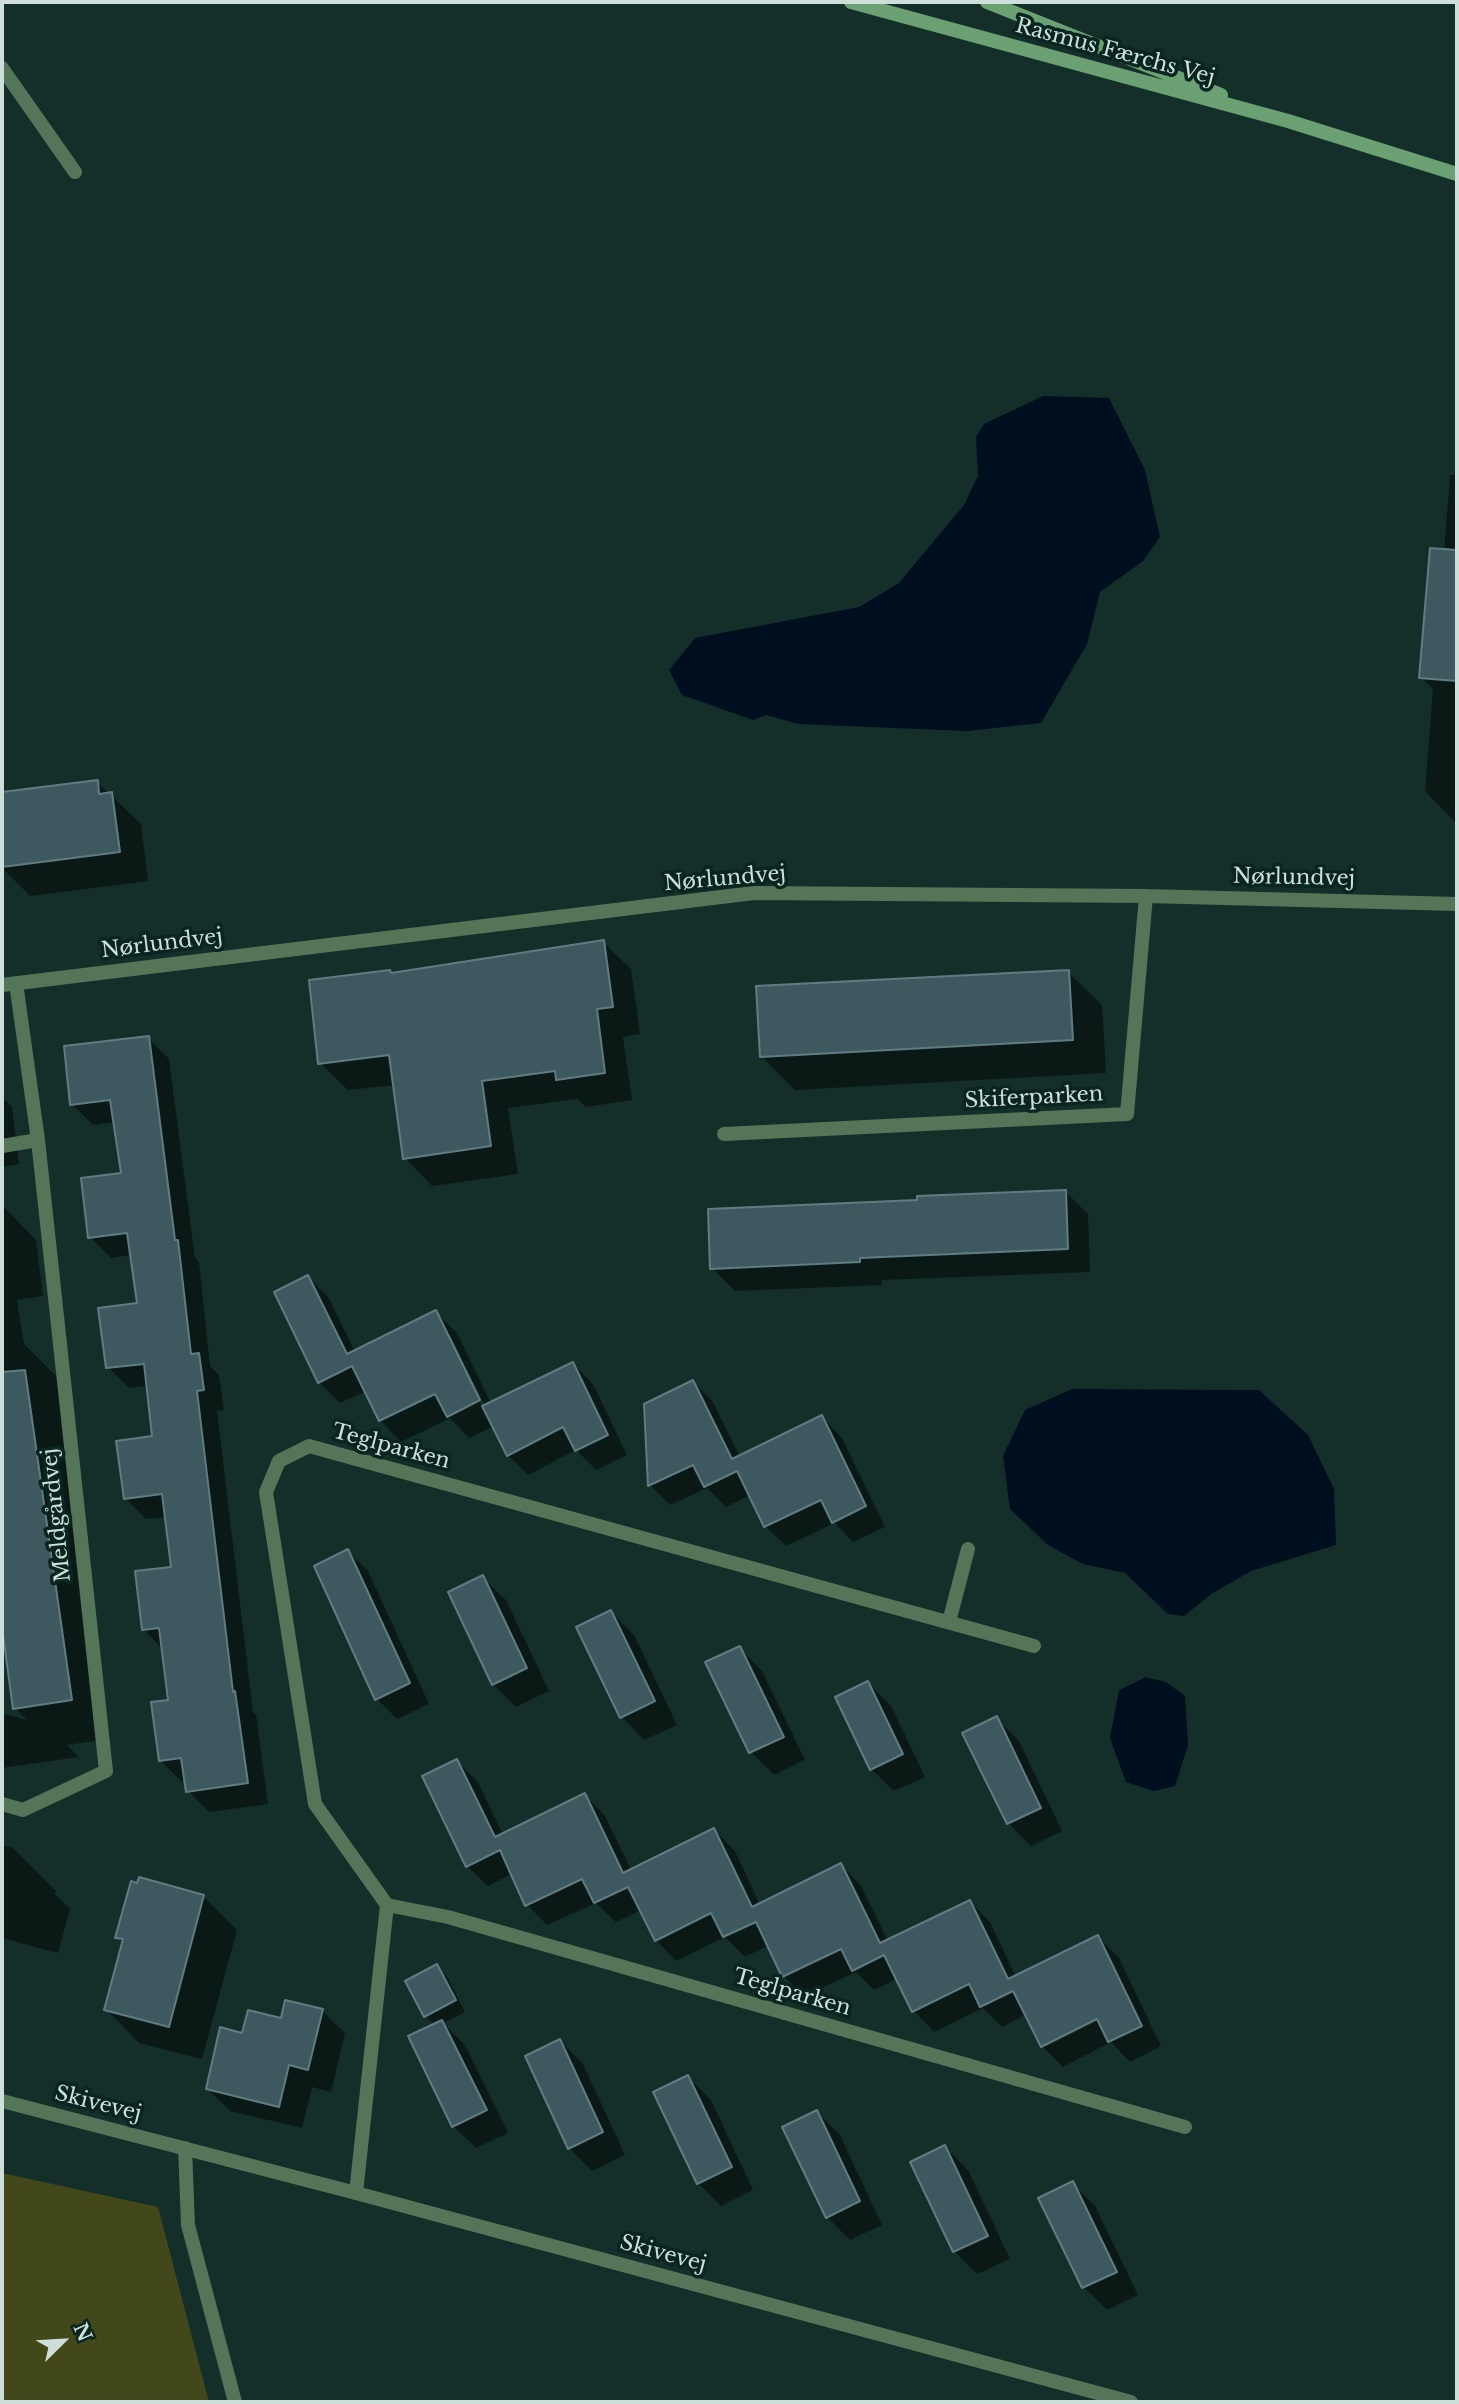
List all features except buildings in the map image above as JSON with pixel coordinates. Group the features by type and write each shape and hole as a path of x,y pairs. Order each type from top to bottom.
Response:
{"main road":[{"name":"Rasmus Færchs Vej","path":"851,2 1287,121 1457,174"},
{"name":"Rasmus Færchs Vej","path":"987,2 1287,121"}],"street":[{"path":"2,68 75,172"},
{"name":"Nørlundvej","path":"9,984 754,893 1146,896 1457,904"},
{"name":"Skiferparken","path":"724,1135 1127,1114 1146,896"},
{"name":"Meldgårdvej","path":"2,1804 23,1810 106,1771 38,1140 9,984"},
{"path":"2,1146 38,1140"},
{"name":"Teglparken","path":"1034,1646 309,1446 279,1461 266,1492 315,1804 387,1905 448,1917 1185,2127"},
{"path":"949,1622 968,1549"},
{"path":"356,2193 387,1905"},
{"name":"Skivevej","path":"2,2101 356,2193 1130,2402"},
{"path":"185,2148 188,2225 234,2402"}],"green space":[{"path":"2,2173 158,2207 209,2402 2,2402"}],"water":[{"path":"1043,396 1109,398 1145,470 1160,537 1143,561 1100,592 1087,644 1041,723 967,731 798,724 766,715 753,720 682,695 669,670 695,638 859,607 899,583 964,505 978,476 976,437 984,424"},
{"path":"1072,1389 1259,1390 1308,1435 1334,1489 1336,1545 1251,1571 1211,1594 1184,1616 1168,1614 1125,1573 1083,1564 1048,1545 1010,1509 1003,1456 1025,1410"},
{"path":"1146,1677 1166,1682 1185,1696 1188,1745 1175,1786 1154,1791 1126,1782 1110,1738 1119,1690"}]}
